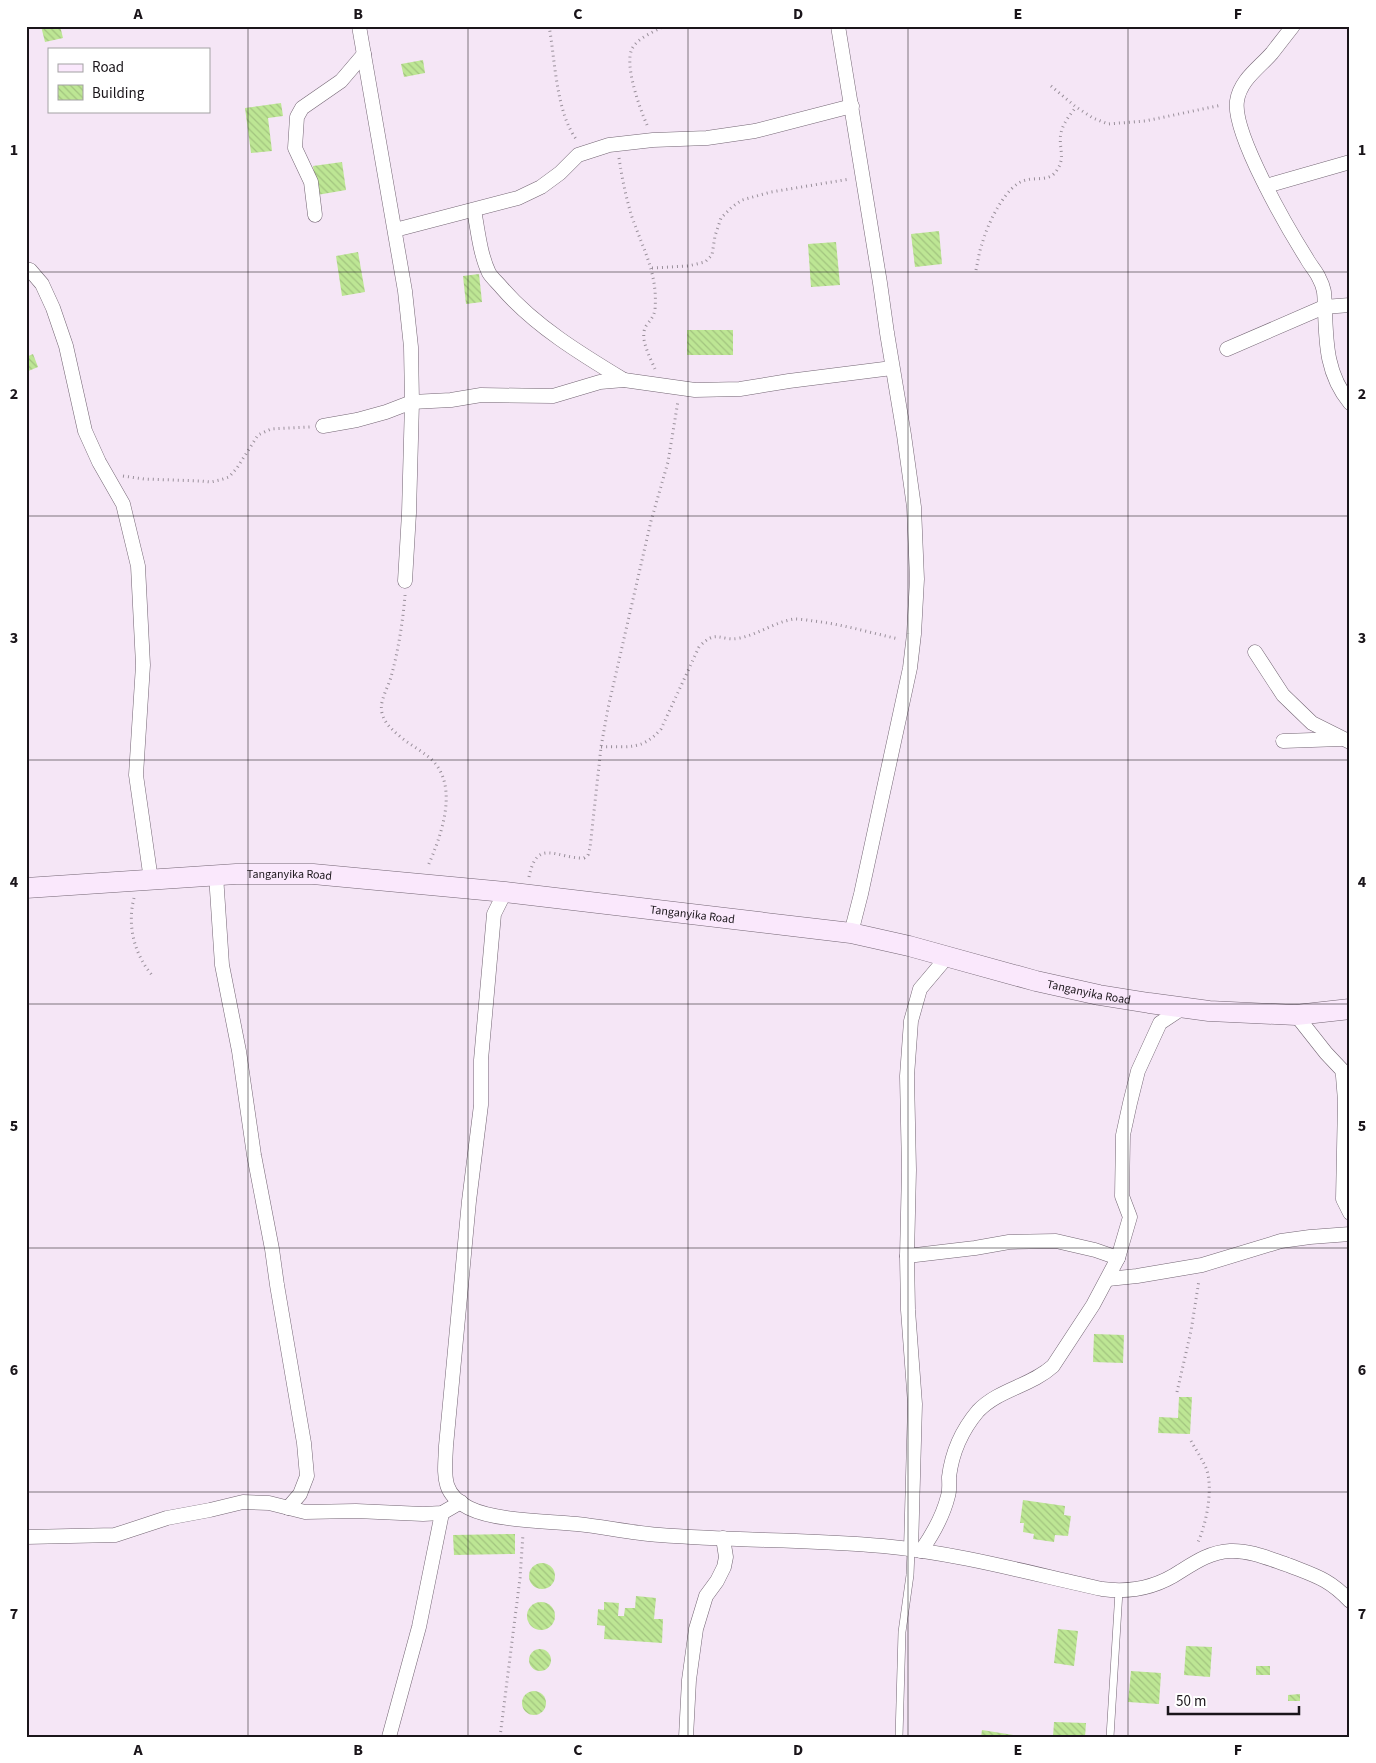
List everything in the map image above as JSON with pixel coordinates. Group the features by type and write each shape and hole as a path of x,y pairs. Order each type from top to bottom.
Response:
{"street":[{"path":"359,26 395,230 410,337 412,402 405,582"},
{"path":"838,26 904,435 914,507 917,578 913,643 905,691 851,933"},
{"path":"1293,26 1271,54 1250,75 1242,87 1237,101 1237,115 1242,135 1266,186 1325,290 1324,308 1330,367 1337,384 1350,403"},
{"path":"315,215 311,182 295,148 297,117 302,108 342,81 364,54"},
{"path":"395,230 518,198 560,173 578,155 609,145 653,140 707,138 755,131 852,106"},
{"path":"1266,186 1350,162"},
{"path":"474,210 481,248 490,274 513,300 539,323 576,350 624,380"},
{"path":"26,269 30,270 42,284 53,308 66,346 85,431 123,504 138,566 143,665 136,775 145,880"},
{"path":"1227,348 1324,308 1350,305"},
{"path":"323,426 364,418 412,402 451,400 481,395 553,396 600,382 624,380 680,388 740,389 892,368"},
{"path":"1255,652 1283,695 1312,723 1346,741"},
{"path":"1283,741 1346,741"},
{"name":"Tanganyika Road","path":"26,888 216,875 314,874 421,883 851,933 909,946 1036,981 1090,993 1184,1008 1296,1015 1350,1009"},
{"path":"216,875 222,965 239,1051 254,1155 272,1249 304,1443 307,1476 300,1494 288,1508"},
{"path":"505,892 494,914 481,1060 481,1105 469,1201 446,1446 445,1479 450,1494 469,1508 492,1516 583,1524 658,1535 848,1543 916,1550 1119,1591 1143,1588 1156,1583 1180,1572 1195,1561 1212,1554 1238,1551 1251,1553 1322,1578 1336,1587 1350,1601"},
{"path":"916,1550 916,1404 908,1310 909,1170 907,1076 910,1021 920,990 947,957"},
{"path":"916,1550 934,1533 944,1509 949,1493 949,1477 955,1450 965,1428 978,1411 988,1402 1000,1394 1044,1374 1053,1366 1108,1279 1118,1258 1130,1217 1122,1196 1123,1135 1138,1071 1160,1023 1184,1008"},
{"path":"1296,1015 1342,1070 1345,1101 1343,1199 1350,1213"},
{"path":"1108,1279 1202,1264 1281,1241 1350,1234"},
{"path":"907,1256 957,1251 1008,1242 1056,1241 1095,1250 1118,1258"},
{"path":"26,1537 115,1535 167,1518 243,1502 269,1503 305,1512 356,1511 412,1514 442,1513 461,1502"},
{"path":"389,1737 419,1627 442,1513"},
{"path":"686,1737 689,1680 696,1629 706,1596 724,1567 726,1556 723,1538"}],"lane":[{"path":"899,1737 902,1632 910,1575 916,1550"},
{"path":"1110,1737 1119,1591"}],"path":[{"path":"549,26 564,114 573,135 586,152"},
{"path":"653,140 639,106 630,60 632,48 638,41 664,26"},
{"path":"1051,86 1076,107 1093,118 1108,124 1123,124 1171,116 1237,101"},
{"path":"976,270 982,243 993,217 1015,184 1026,180 1047,178 1056,173 1061,164 1060,134 1076,107"},
{"path":"618,144 632,218 652,268 655,309 653,317 645,328 644,343 662,385"},
{"path":"652,268 688,266 705,262 712,255 714,236 721,218 742,200 788,189 863,177"},
{"path":"535,896 529,877 532,863 536,857 549,853 584,858 588,855 590,848 601,747 616,668 651,521 668,462 680,388"},
{"path":"106,474 144,479 202,480 211,482 229,477 258,435 272,429 323,426"},
{"path":"405,582 403,621 381,711 387,725 432,760 444,780 446,794 445,814 436,846 421,883"},
{"path":"601,747 639,746 652,739 661,729 699,647 708,638 715,636 730,640 780,622 796,619 832,623 913,643"},
{"path":"145,880 131,910 134,938 142,964 152,975"},
{"path":"1177,1392 1191,1331 1202,1264"},
{"path":"1191,1441 1206,1469 1209,1480 1205,1523 1196,1548"},
{"path":"500,1737 520,1578 524,1519"}],"building":[{"path":"41,26 60,26 63,38 45,42"},
{"path":"423,60 425,73 404,77 401,64"},
{"path":"281,103 283,116 268,118 272,151 251,153 245,108"},
{"path":"342,162 346,190 317,195 313,166"},
{"path":"939,231 942,264 915,267 911,234"},
{"path":"836,242 840,285 811,287 808,244"},
{"path":"358,252 365,292 342,296 336,256"},
{"path":"479,274 482,302 466,304 463,276"},
{"path":"687,330 733,330 733,355 687,355"},
{"path":"33,354 38,367 26,372 26,357"},
{"path":"1094,1334 1124,1335 1123,1363 1093,1362"},
{"path":"1179,1397 1192,1397 1190,1434 1158,1433 1159,1417 1178,1418"},
{"path":"1023,1500 1065,1506 1064,1515 1071,1516 1068,1536 1055,1535 1054,1542 1033,1539 1034,1534 1023,1532 1024,1523 1020,1523"},
{"path":"515,1534 515,1554 454,1555 453,1535"},
{"path":"542,1563 551,1567 555,1576 551,1585 542,1589 533,1585 529,1576 533,1567"},
{"path":"636,1596 656,1598 654,1619 663,1619 662,1643 604,1639 605,1626 597,1625 598,1609 604,1610 604,1602 619,1603 618,1616 624,1616 625,1608 635,1608"},
{"path":"541,1602 551,1606 555,1616 551,1626 541,1630 531,1626 527,1616 531,1606"},
{"path":"1058,1629 1078,1631 1074,1666 1054,1663"},
{"path":"1186,1646 1212,1647 1210,1677 1184,1675"},
{"path":"540,1649 548,1652 551,1660 548,1668 540,1671 532,1668 529,1660 532,1652"},
{"path":"1256,1666 1270,1666 1270,1675 1256,1675"},
{"path":"1131,1671 1161,1673 1159,1704 1128,1702"},
{"path":"534,1691 542,1695 546,1703 542,1711 534,1715 526,1711 522,1703 526,1695"},
{"path":"1300,1694 1300,1701 1288,1701 1288,1695"},
{"path":"1054,1722 1086,1723 1085,1737 1053,1737"},
{"path":"982,1730 1019,1736 981,1737"}]}
